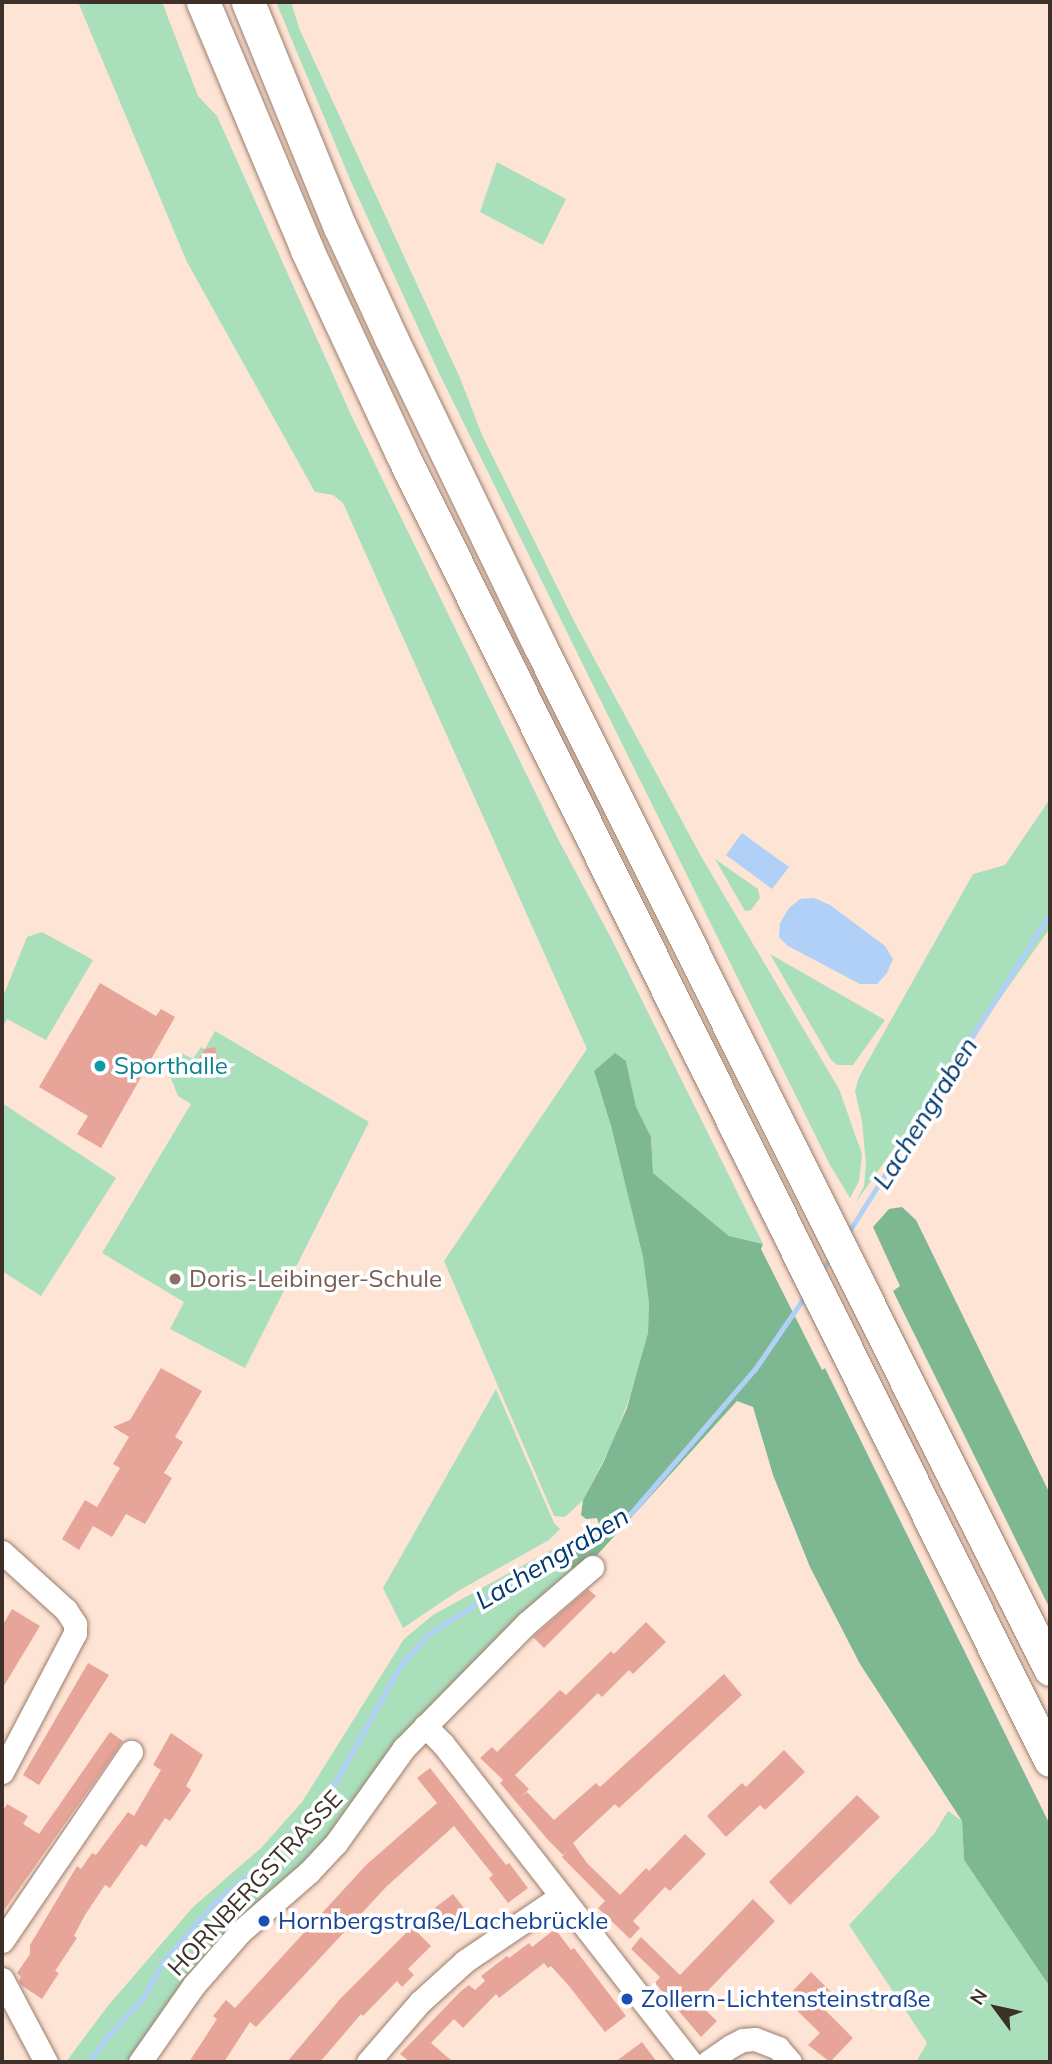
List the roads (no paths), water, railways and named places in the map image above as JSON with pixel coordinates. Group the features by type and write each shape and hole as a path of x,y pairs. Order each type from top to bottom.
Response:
{"highway":[{"path":"203,2 307,250 401,452 1050,1760"},
{"path":"248,2 340,227 391,338 546,659 1050,1668"}],"street":[{"path":"2,1552 66,1610 72,1617 75,1633 2,1772"},
{"name":"HORNBERGSTRASSE","path":"140,2062 194,1985 240,1932 309,1872 336,1843 404,1748 527,1623 592,1567"},
{"path":"425,1726 443,1744 691,2062"},
{"path":"2,1941 131,1752"},
{"path":"368,2062 420,2002 465,1961 561,1896"},
{"path":"2,1979 46,2062"},
{"path":"708,2062 731,2046 755,2039 778,2048 790,2062"}],"water":[{"path":"742,833 789,867 772,889 726,855"},
{"path":"814,898 830,905 885,946 893,959 887,973 877,984 860,984 788,946 779,937 780,923 789,908 800,899"}],"waterway":[{"name":"Lachengraben","path":"846,1236 1050,913"},
{"name":"Lachengraben","path":"820,1273 832,1256"},
{"name":"Lachengraben","path":"89,2062 105,2039 143,1998 164,1960 215,1902 315,1819 400,1666 429,1634 563,1548 631,1513 755,1369 807,1293"}],"place":[{"name":"Sporthalle","path":"100,1066"},
{"name":"Doris-Leibinger-Schule","path":"175,1279"},
{"name":"Hornbergstraße/Lachebrückle","path":"264,1921"},
{"name":"Zollern-Lichtensteinstraße","path":"627,1999"}]}
